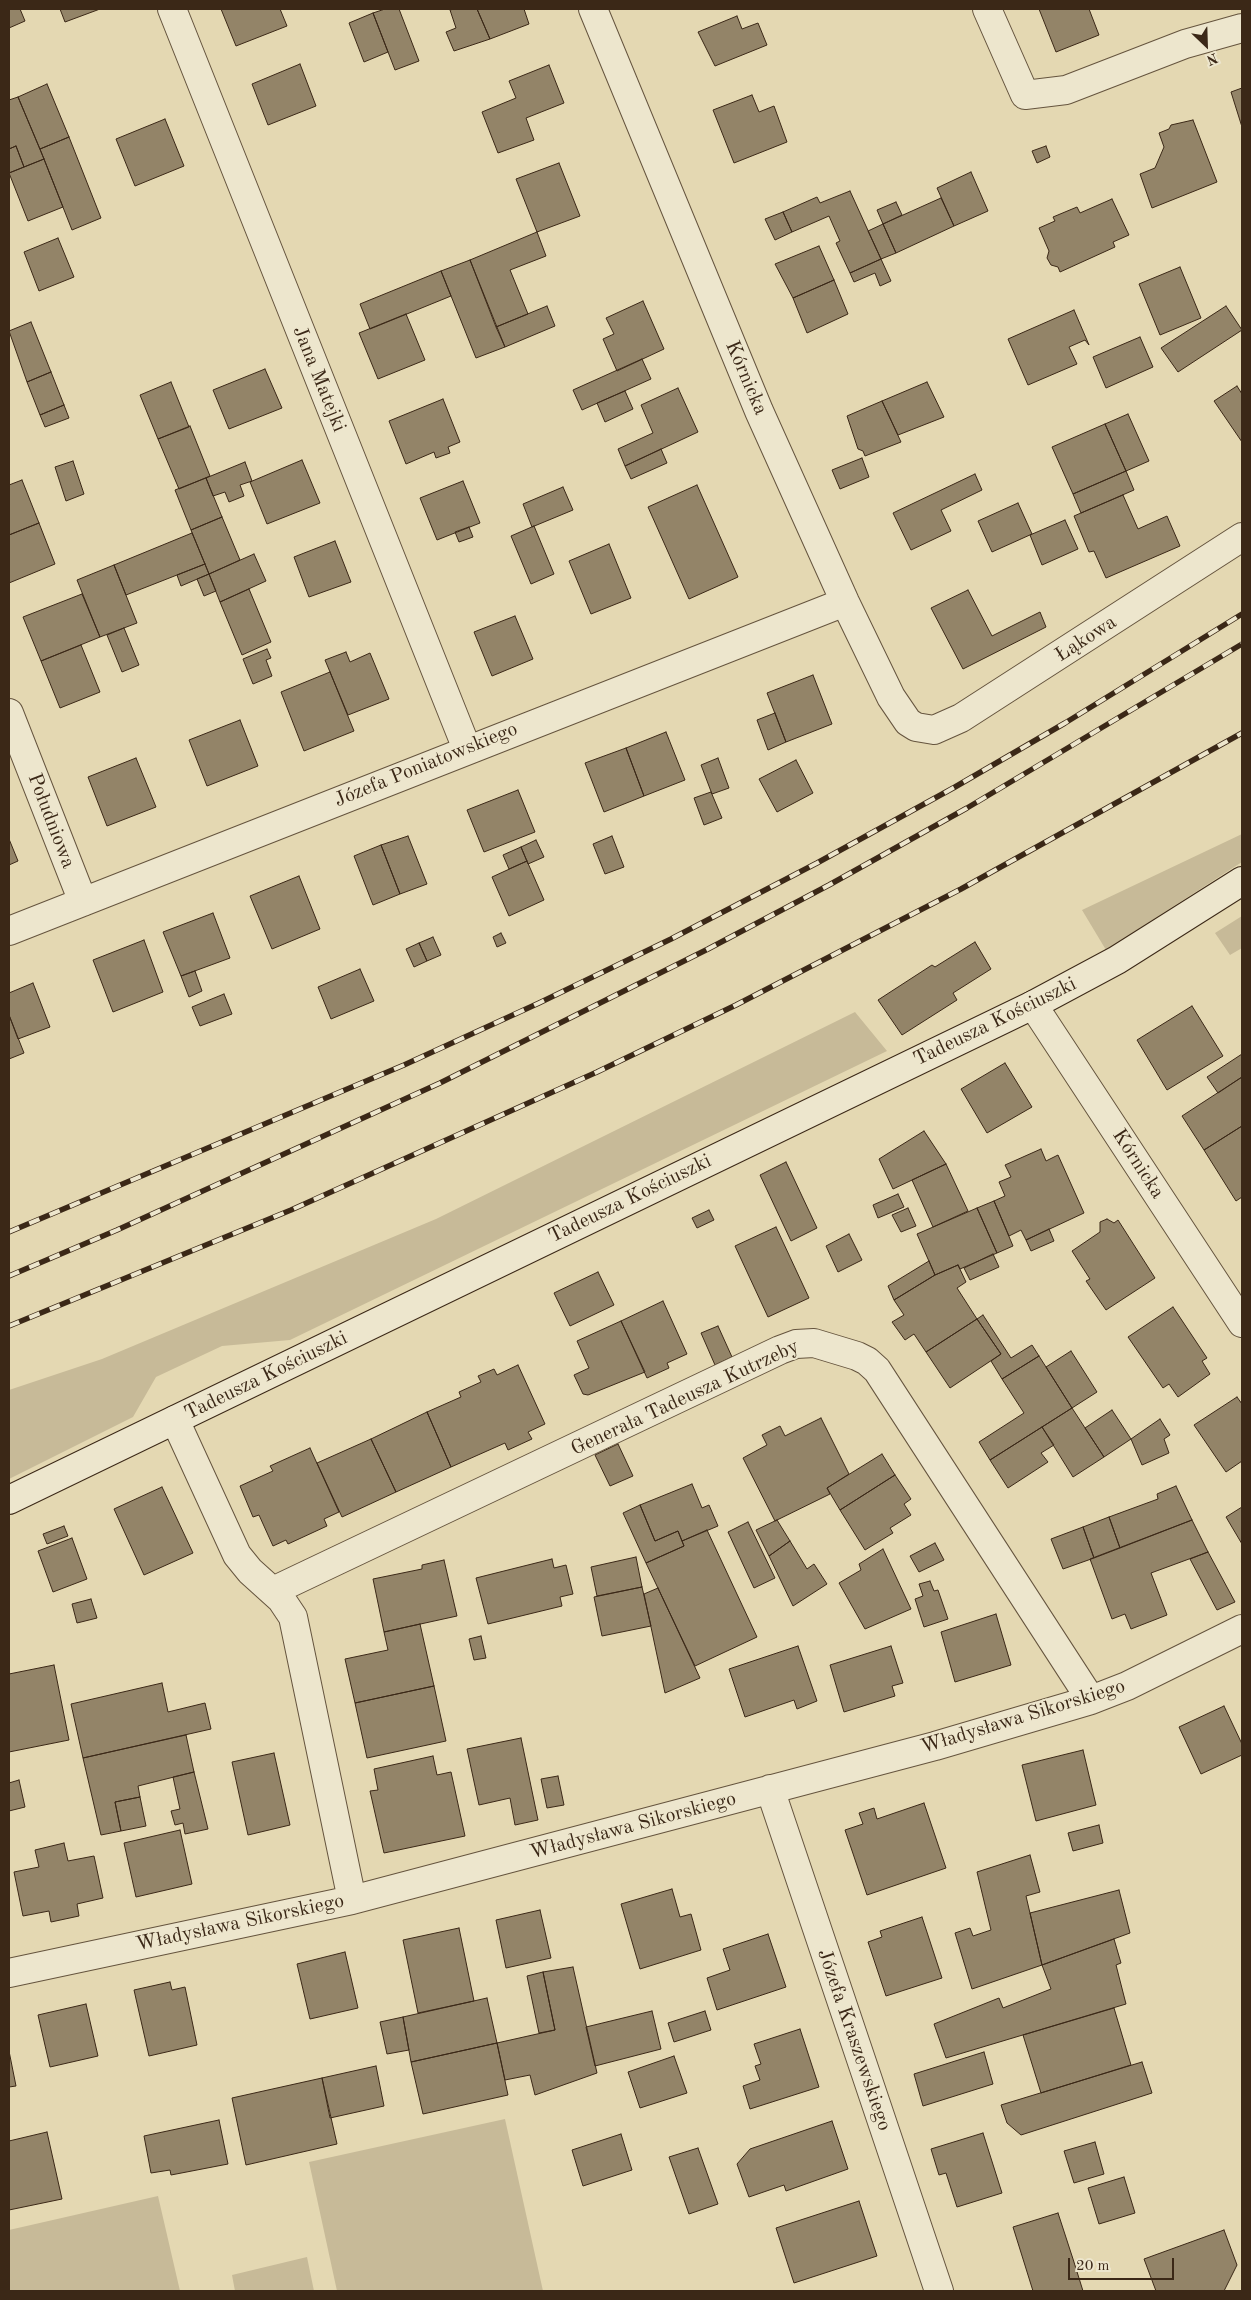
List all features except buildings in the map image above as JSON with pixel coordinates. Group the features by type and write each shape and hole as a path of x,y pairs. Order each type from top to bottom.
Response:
{"street":[{"name":"Jana Matejki","path":"172,9 466,749"},
{"name":"Kórnicka","path":"593,9 759,411 845,602 900,713 916,727 925,730"},
{"path":"986,9 1025,96 1066,90 1185,44 1242,28"},
{"name":"Łąkowa","path":"925,730 939,728 961,718 1242,537"},
{"name":"Józefa Poniatowskiego","path":"9,931 466,749 845,602"},
{"name":"Południowa","path":"9,713 83,902"},
{"name":"Tadeusza Kościuszki","path":"9,1500 1033,1005 1117,960 1242,881"},
{"name":"Kórnicka","path":"1033,1005 1242,1323"},
{"name":"Generała Tadeusza Kutrzeby","path":"274,1591 780,1350 796,1344 814,1343 857,1356 867,1361 877,1370 1091,1700"},
{"path":"175,1420 237,1555 250,1571 274,1591 290,1611 296,1630 352,1900"},
{"name":"Władysława Sikorskiego","path":"9,1973 352,1900 935,1746 1091,1700 1127,1686 1242,1629"},
{"name":"Józefa Kraszewskiego","path":"770,1789 939,2291"}],"shaded area":[{"path":"1242,834 1242,862 1106,950 1082,910"},
{"path":"1242,916 1242,948 1230,955 1215,933"},
{"path":"855,1012 887,1051 290,1340 222,1346 156,1377 133,1417 9,1479 9,1390 102,1359 436,1219"},
{"path":"505,2119 543,2291 337,2291 309,2162"},
{"path":"158,2196 180,2291 9,2291 9,2230"},
{"path":"307,2257 314,2291 235,2291 232,2275"}],"railway":[{"path":"9,1232 404,1065 539,1003 671,939 817,863 955,787 1065,723 1242,614"},
{"path":"9,1276 117,1230 440,1083 708,949 829,885 967,808 1242,644"},
{"path":"9,1326 291,1210 597,1072 736,1005 961,889 1242,733"}]}
